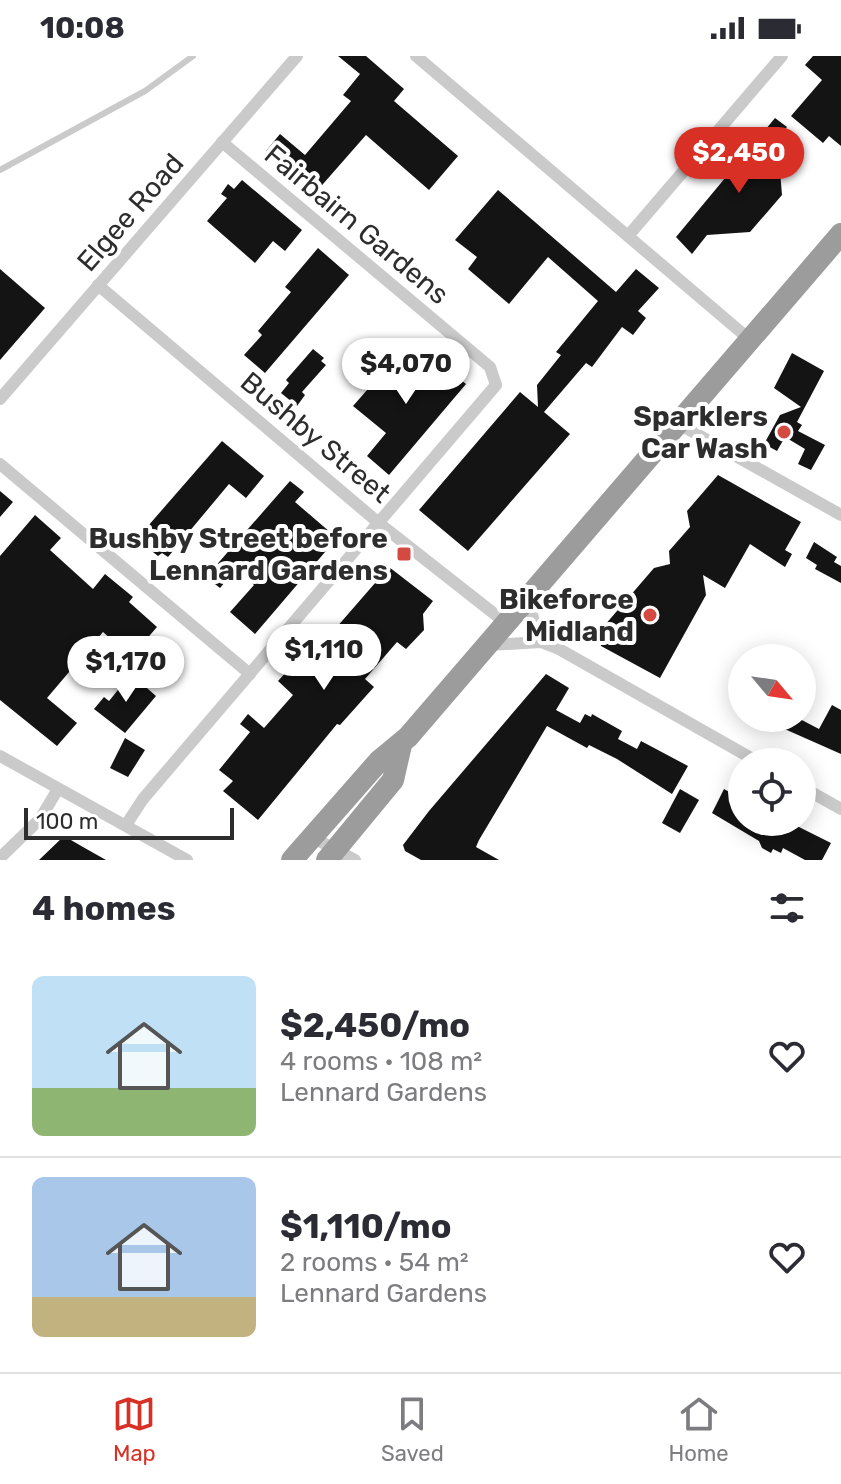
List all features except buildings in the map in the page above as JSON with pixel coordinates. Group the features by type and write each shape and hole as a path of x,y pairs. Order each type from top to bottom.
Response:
{"highway":[{"path":"292,860 379,761 401,745 841,234"},
{"path":"339,857 393,780 401,745"}],"street":[{"name":"Elgee Road","path":"0,399 297,56"},
{"path":"416,56 749,339"},
{"path":"628,236 782,56"},
{"name":"Fairbairn Gardens","path":"222,142 496,376 496,385 491,394 380,524"},
{"name":"Bushby Street","path":"98,285 380,524 506,623"},
{"path":"677,423 841,515"},
{"path":"0,464 250,674"},
{"path":"126,825 143,799 380,524"},
{"path":"534,590 530,609 541,642"},
{"path":"486,646 513,641 541,642 733,748"},
{"path":"0,756 187,860"},
{"path":"0,858 40,819 58,789"},
{"path":"816,795 841,809"},
{"path":"312,837 339,857"}],"lane":[{"path":"0,170 145,91 193,56"}],"place":[{"name":"Sparklers Car Wash","path":"784,432"},
{"name":"Bushby Street before Lennard Gardens","path":"404,554"},
{"name":"Bikeforce Midland","path":"650,615"}]}
